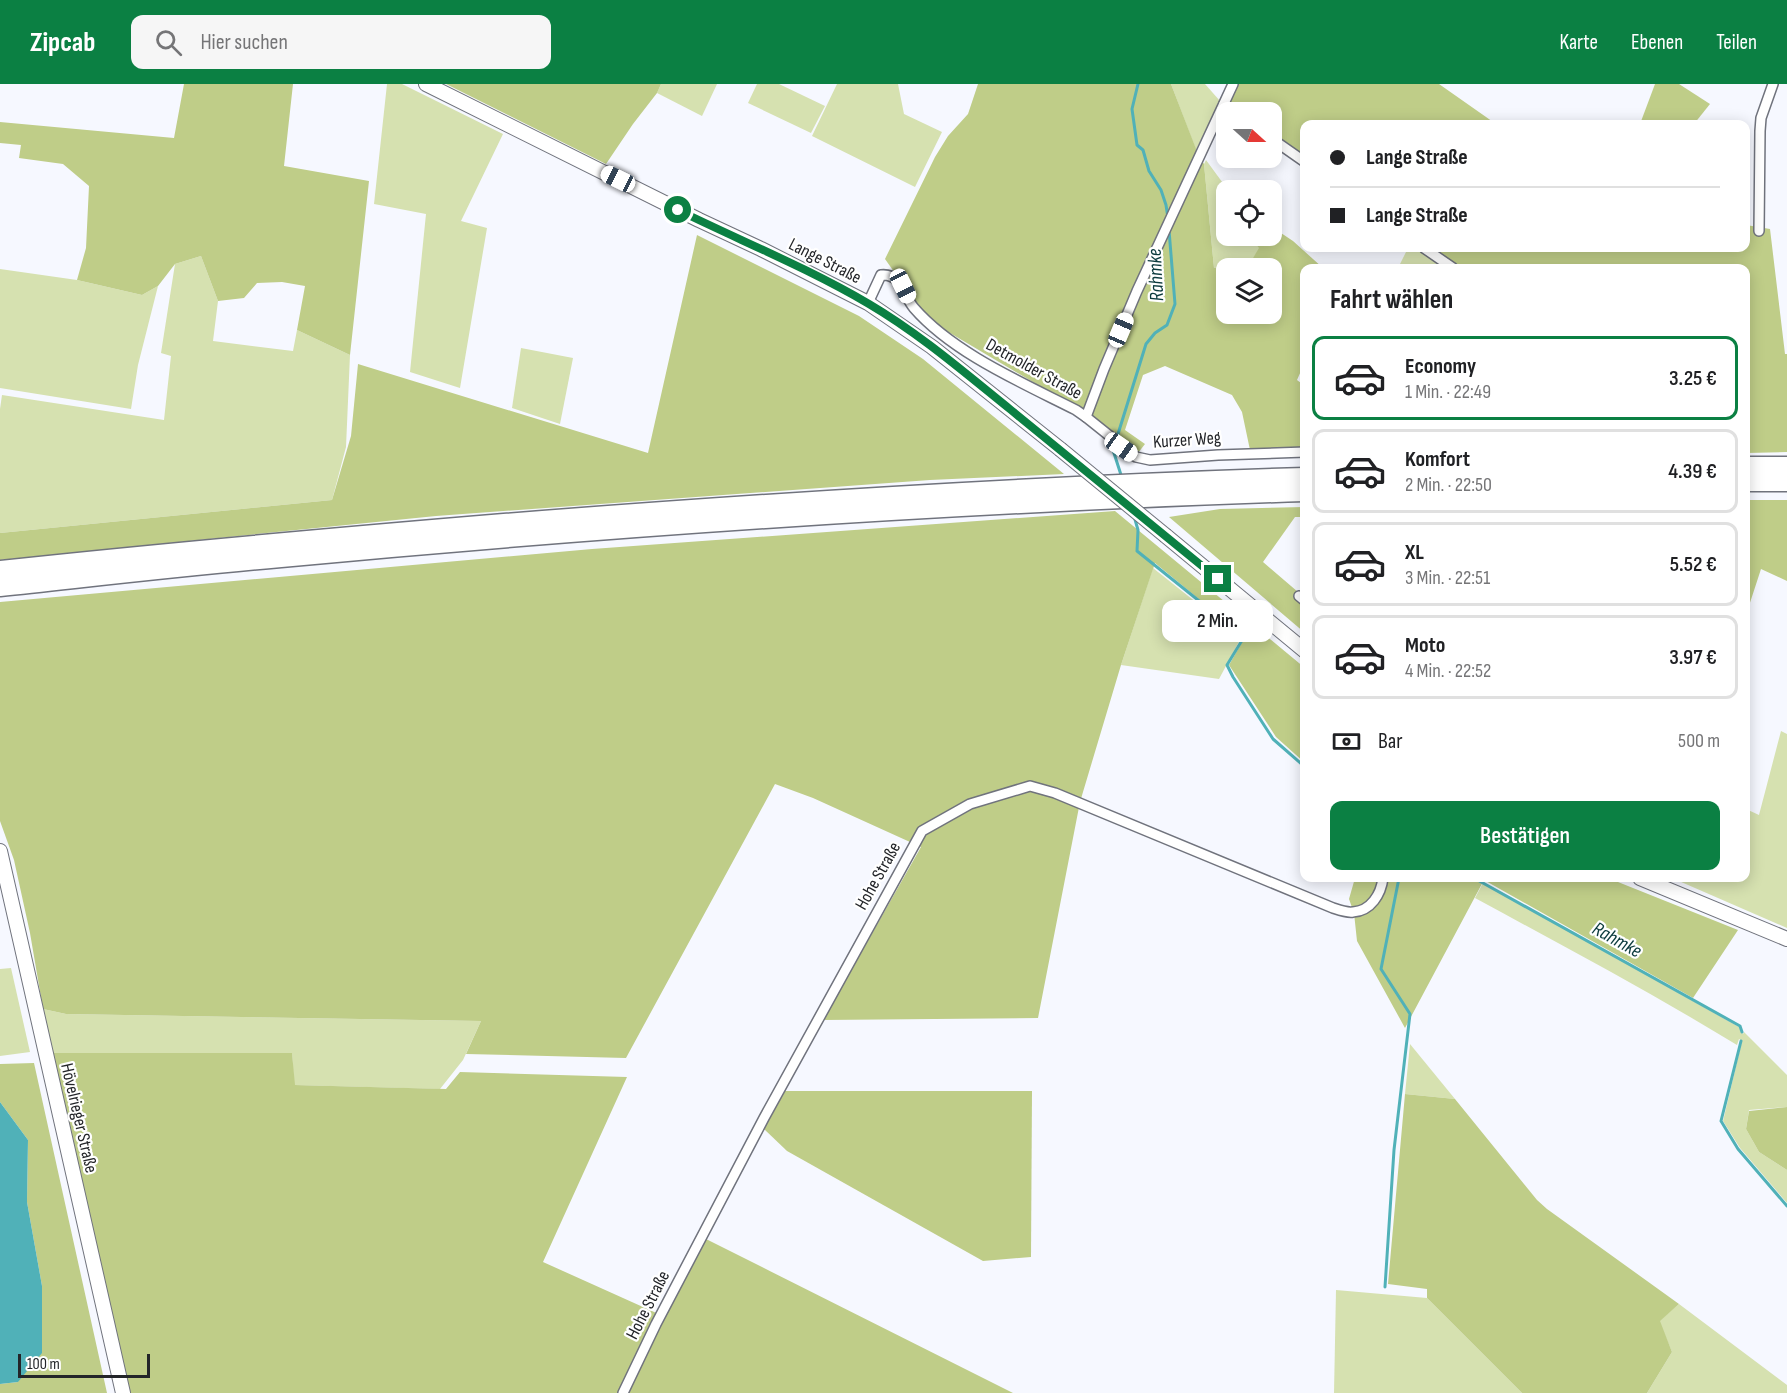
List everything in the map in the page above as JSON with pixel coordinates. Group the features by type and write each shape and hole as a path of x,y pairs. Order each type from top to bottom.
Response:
{"highway":[{"path":"1750,466 1787,466"},
{"path":"0,586 281,558 625,529 1300,477"},
{"path":"1750,482 1787,482"},
{"path":"0,570 269,543 928,492 1300,492"}],"street":[{"name":"Lange Straße","path":"426,84 868,303 932,347 1300,647"},
{"name":"Detmolder Straße","path":"1225,102 1233,84"},
{"path":"1759,231 1760,124 1773,84"},
{"name":"Detmolder Straße","path":"868,303 881,275 888,274 903,286 911,304 923,318 958,345 1086,417 1104,369 1155,252 1216,122"},
{"path":"1282,146 1300,159"},
{"path":"1430,252 1448,264"},
{"name":"Kurzer Weg","path":"1086,417 1136,458 1150,460 1300,452"},
{"name":"Hohe Straße","path":"623,1393 656,1324 764,1118 922,831 970,804 1030,786 1055,793 1333,908 1352,913 1369,906 1380,894 1382,882"},
{"name":"Hövelrieger Straße","path":"0,851 123,1393"},
{"path":"1650,882 1787,939"}],"green space":[{"path":"184,84 293,84 284,166 369,181 350,355 297,330 305,286 282,282 257,283 244,298 218,301 201,256 175,264 158,286 142,295 77,280 86,248 89,186 63,164 19,158 21,145 0,143 0,122 174,138"},
{"path":"387,84 402,84 503,134 461,221 487,228 460,388 410,372 426,214 374,204"},
{"path":"446,84 661,84 657,93 606,164"},
{"path":"661,84 717,84 702,116 657,93"},
{"path":"757,84 779,84 825,106 811,133 748,103"},
{"path":"837,84 898,84 904,114 942,132 915,187 812,136"},
{"path":"978,84 1171,84 1204,164 1214,268 1216,268 1216,324 1282,324 1282,258 1253,258 1259,248 1258,246 1282,246 1282,234 1300,247 1300,252 1305,252 1319,264 1300,264 1300,373 1297,380 1300,382 1300,448 1250,450 1242,412 1232,395 1165,366 1143,375 1125,430 1145,444 1138,453 1075,407 928,320 885,259 935,157 948,136 968,114"},
{"path":"1171,84 1205,84 1220,101 1216,102 1216,109 1196,150"},
{"path":"1239,84 1439,84 1490,120 1300,120 1300,153 1282,140 1282,102 1230,102"},
{"path":"1655,84 1679,84 1710,104 1697,120 1642,120"},
{"path":"1206,160 1221,180 1216,180 1216,246 1258,246 1260,248 1253,258 1216,258 1216,268 1214,268 1204,164"},
{"path":"1750,226 1770,229 1785,354 1787,354 1787,452 1750,453 1750,264 1456,264 1439,252 1750,252"},
{"path":"697,235 859,316 923,359 1064,474 930,480 436,516 0,560 0,533 332,500 351,436 358,364 648,453"},
{"path":"1406,252 1426,252 1444,264 1400,264"},
{"path":"201,256 218,301 213,341 293,351 297,330 350,355 346,447 332,500 0,533 2,395 164,420 171,356 161,353 175,264"},
{"path":"0,269 77,280 142,295 158,286 138,365 131,409 0,388"},
{"path":"521,348 573,358 560,424 512,408"},
{"path":"1750,500 1787,500 1787,581 1761,569 1750,603"},
{"path":"1300,507 1300,517 1295,517 1263,562 1298,592 1294,597 1300,603 1300,629 1169,517 1220,509"},
{"path":"1115,511 1300,664 1300,759 1276,737 1229,665 1245,637 1155,563 1121,665 1080,802 1038,1018 823,1020 921,847 813,798 775,784 626,1058 466,1054 481,1021 66,1014 43,1009 14,860 0,821 0,602 592,549"},
{"path":"1153,568 1241,638 1219,679 1121,665"},
{"path":"1781,731 1787,734 1787,928 1681,882 1750,882 1750,811 1759,815"},
{"path":"1354,882 1483,882 1405,1028 1357,941 1354,913 1349,899"},
{"path":"1488,882 1618,882 1738,930 1693,998"},
{"path":"1483,883 1739,1027 1743,1034 1744,1032 1787,1075 1787,1107 1749,1110 1746,1129 1759,1152 1787,1170 1787,1203 1740,1148 1723,1121 1742,1041 1739,1039 1737,1045 1640,988 1475,898"},
{"path":"11,968 30,1052 0,1056 0,969"},
{"path":"43,1009 66,1014 481,1021 463,1060 440,1089 294,1085 292,1053 52,1053"},
{"path":"1410,1044 1455,1099 1405,1094"},
{"path":"52,1053 292,1053 295,1085 446,1089 460,1072 627,1077 543,1262 663,1316 704,1238 1013,1393 127,1393"},
{"path":"34,1063 107,1393 0,1393 0,1384 18,1382 42,1286 27,1202 28,1140 0,1102 0,1064"},
{"path":"785,1091 1032,1091 1031,1257 983,1261 787,1151 764,1129"},
{"path":"1405,1094 1455,1099 1537,1200 1679,1304 1660,1321 1672,1352 1647,1393 1522,1393 1427,1298 1427,1289 1388,1284"},
{"path":"1787,1107 1787,1170 1759,1152 1746,1129 1749,1111"},
{"path":"1336,1290 1427,1298 1522,1393 1334,1393"},
{"path":"1679,1304 1787,1385 1787,1393 1647,1393 1672,1352 1659,1321"}],"water":[{"path":"0,1102 28,1140 27,1202 42,1286 42,1353 18,1382 0,1384"}],"waterway":[{"name":"Rahmke","path":"1138,84 1132,109 1137,145 1143,150 1149,171 1161,190 1168,218"},
{"name":"Rahmke","path":"1122,478 1113,450 1146,344 1155,333 1167,325 1175,304 1169,230"},
{"name":"Rahmke","path":"1134,516 1138,530 1137,551 1244,637 1227,665 1273,739 1300,763"},
{"path":"1385,1287 1394,1150 1410,1014 1381,969 1398,882"},
{"name":"Rahmke","path":"1481,882 1740,1026 1742,1032"},
{"name":"Rahmke","path":"1741,1041 1721,1121 1738,1149 1787,1206"}],"route":[{"path":"678,210 833,285 901,324 1042,435 1218,579"}]}
